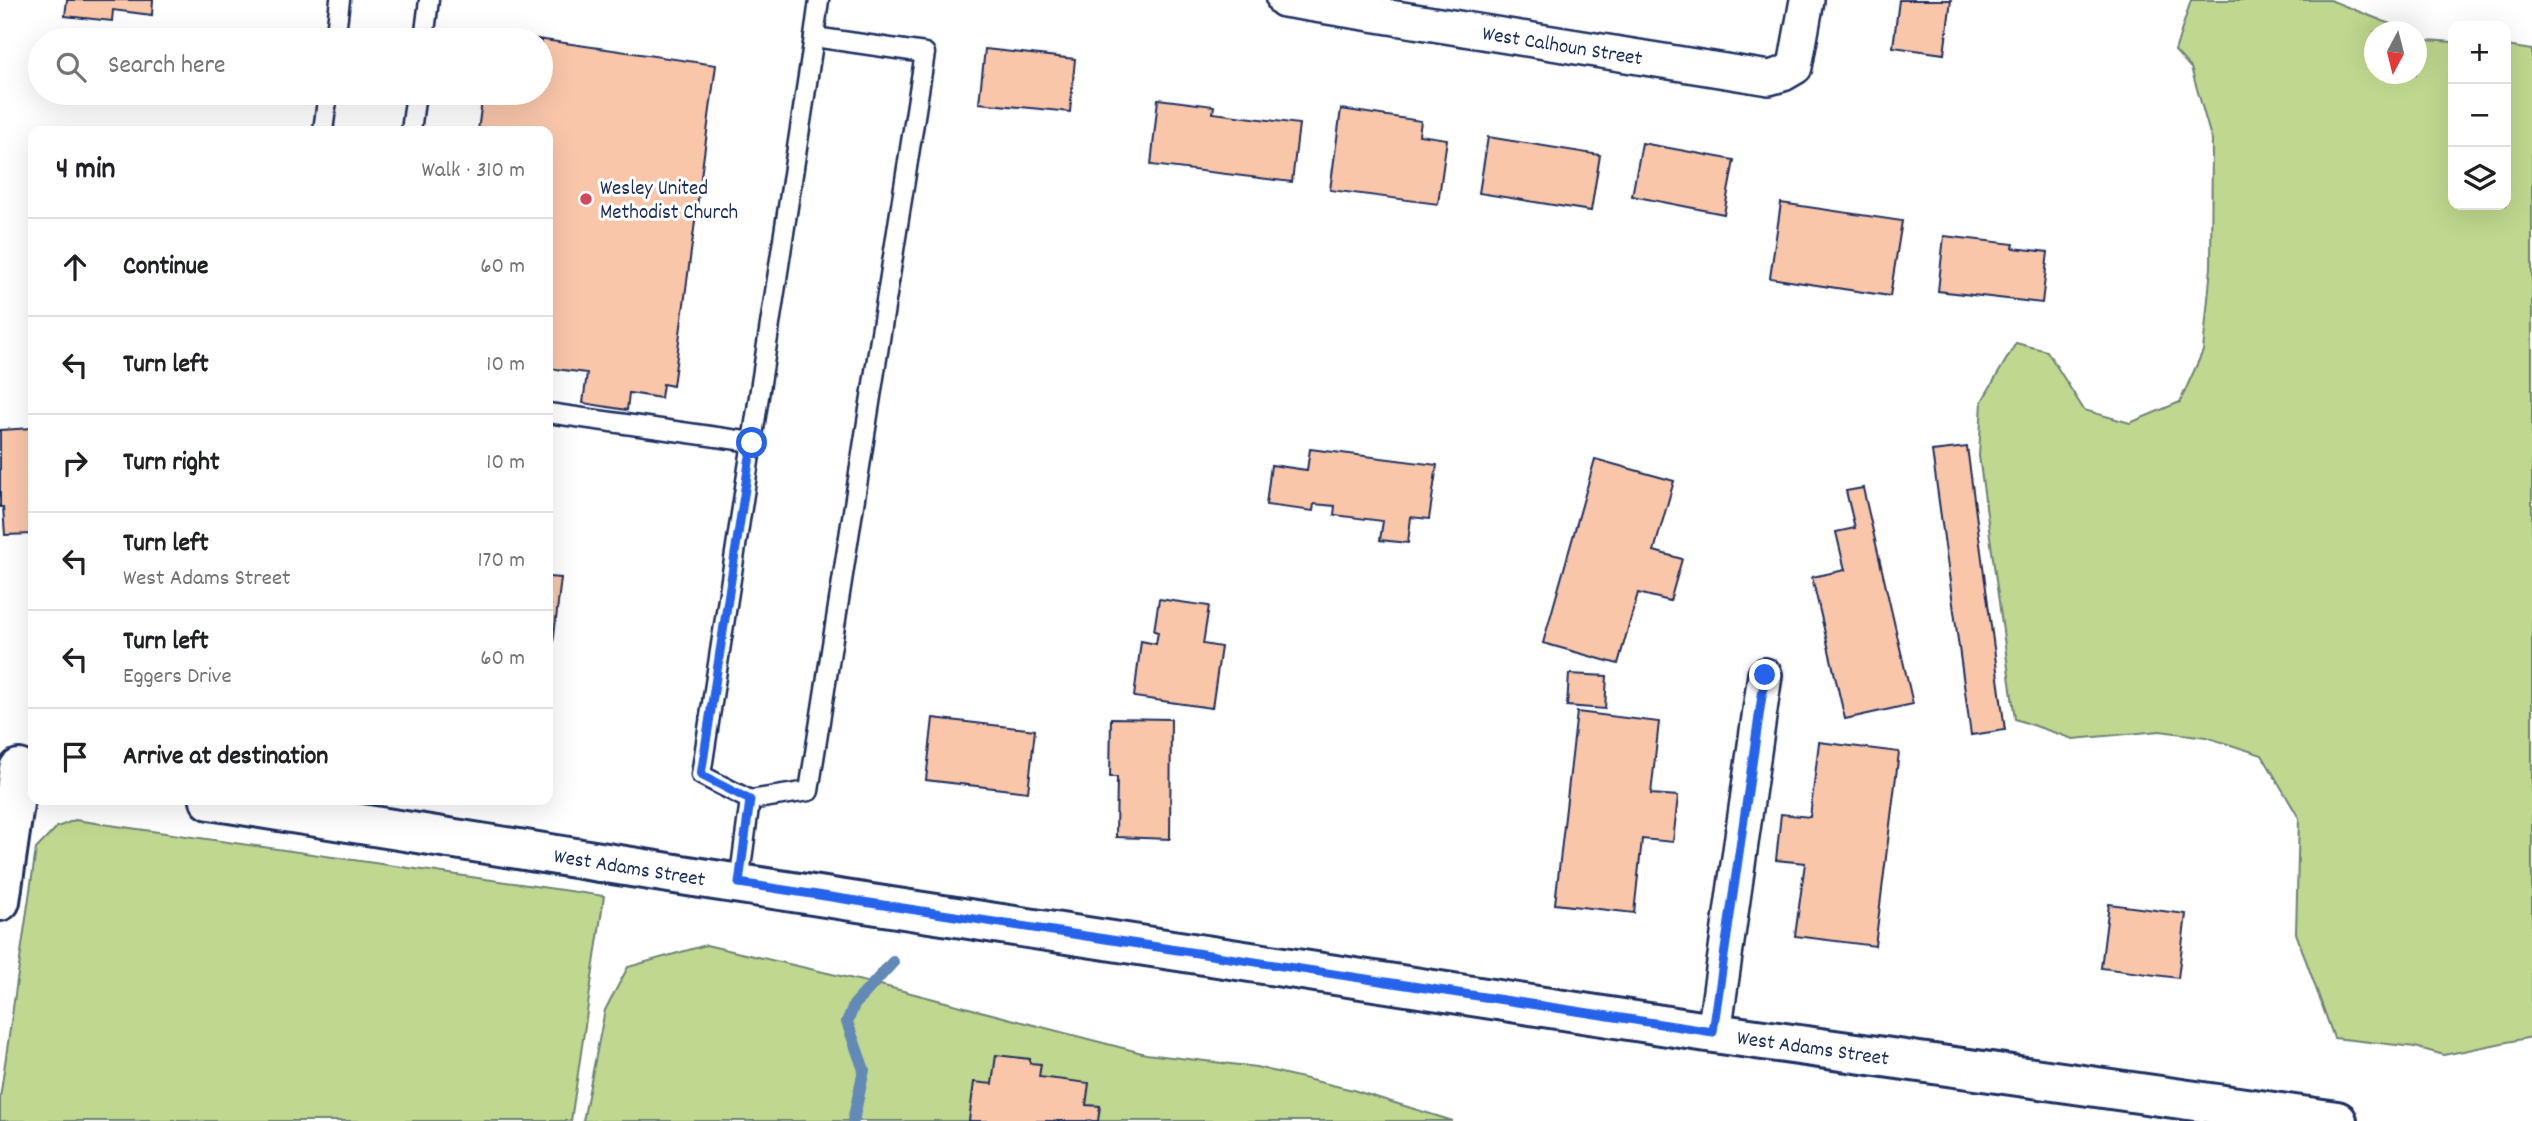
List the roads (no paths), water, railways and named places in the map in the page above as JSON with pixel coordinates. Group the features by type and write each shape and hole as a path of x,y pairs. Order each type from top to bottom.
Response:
{"street":[{"name":"West Calhoun Street","path":"1284,0 1769,78 1796,67 1807,0"},
{"path":"1713,1032 1765,675"},
{"path":"0,901 3,859 17,769"},
{"name":"West Adams Street","path":"242,805 1713,1032 2337,1121"}],"lane":[{"path":"336,28 340,0"},
{"path":"426,28 429,0"},
{"path":"814,37 925,53 808,791 750,800 701,775 819,0"},
{"path":"324,126 326,105"},
{"path":"412,126 414,105"},
{"path":"553,414 752,443"},
{"path":"739,883 750,800"}],"waterway":[{"path":"853,1121 864,1070 847,1022 854,1005 893,962"}],"place":[{"name":"Wesley United Methodist Church","path":"586,199"}]}
